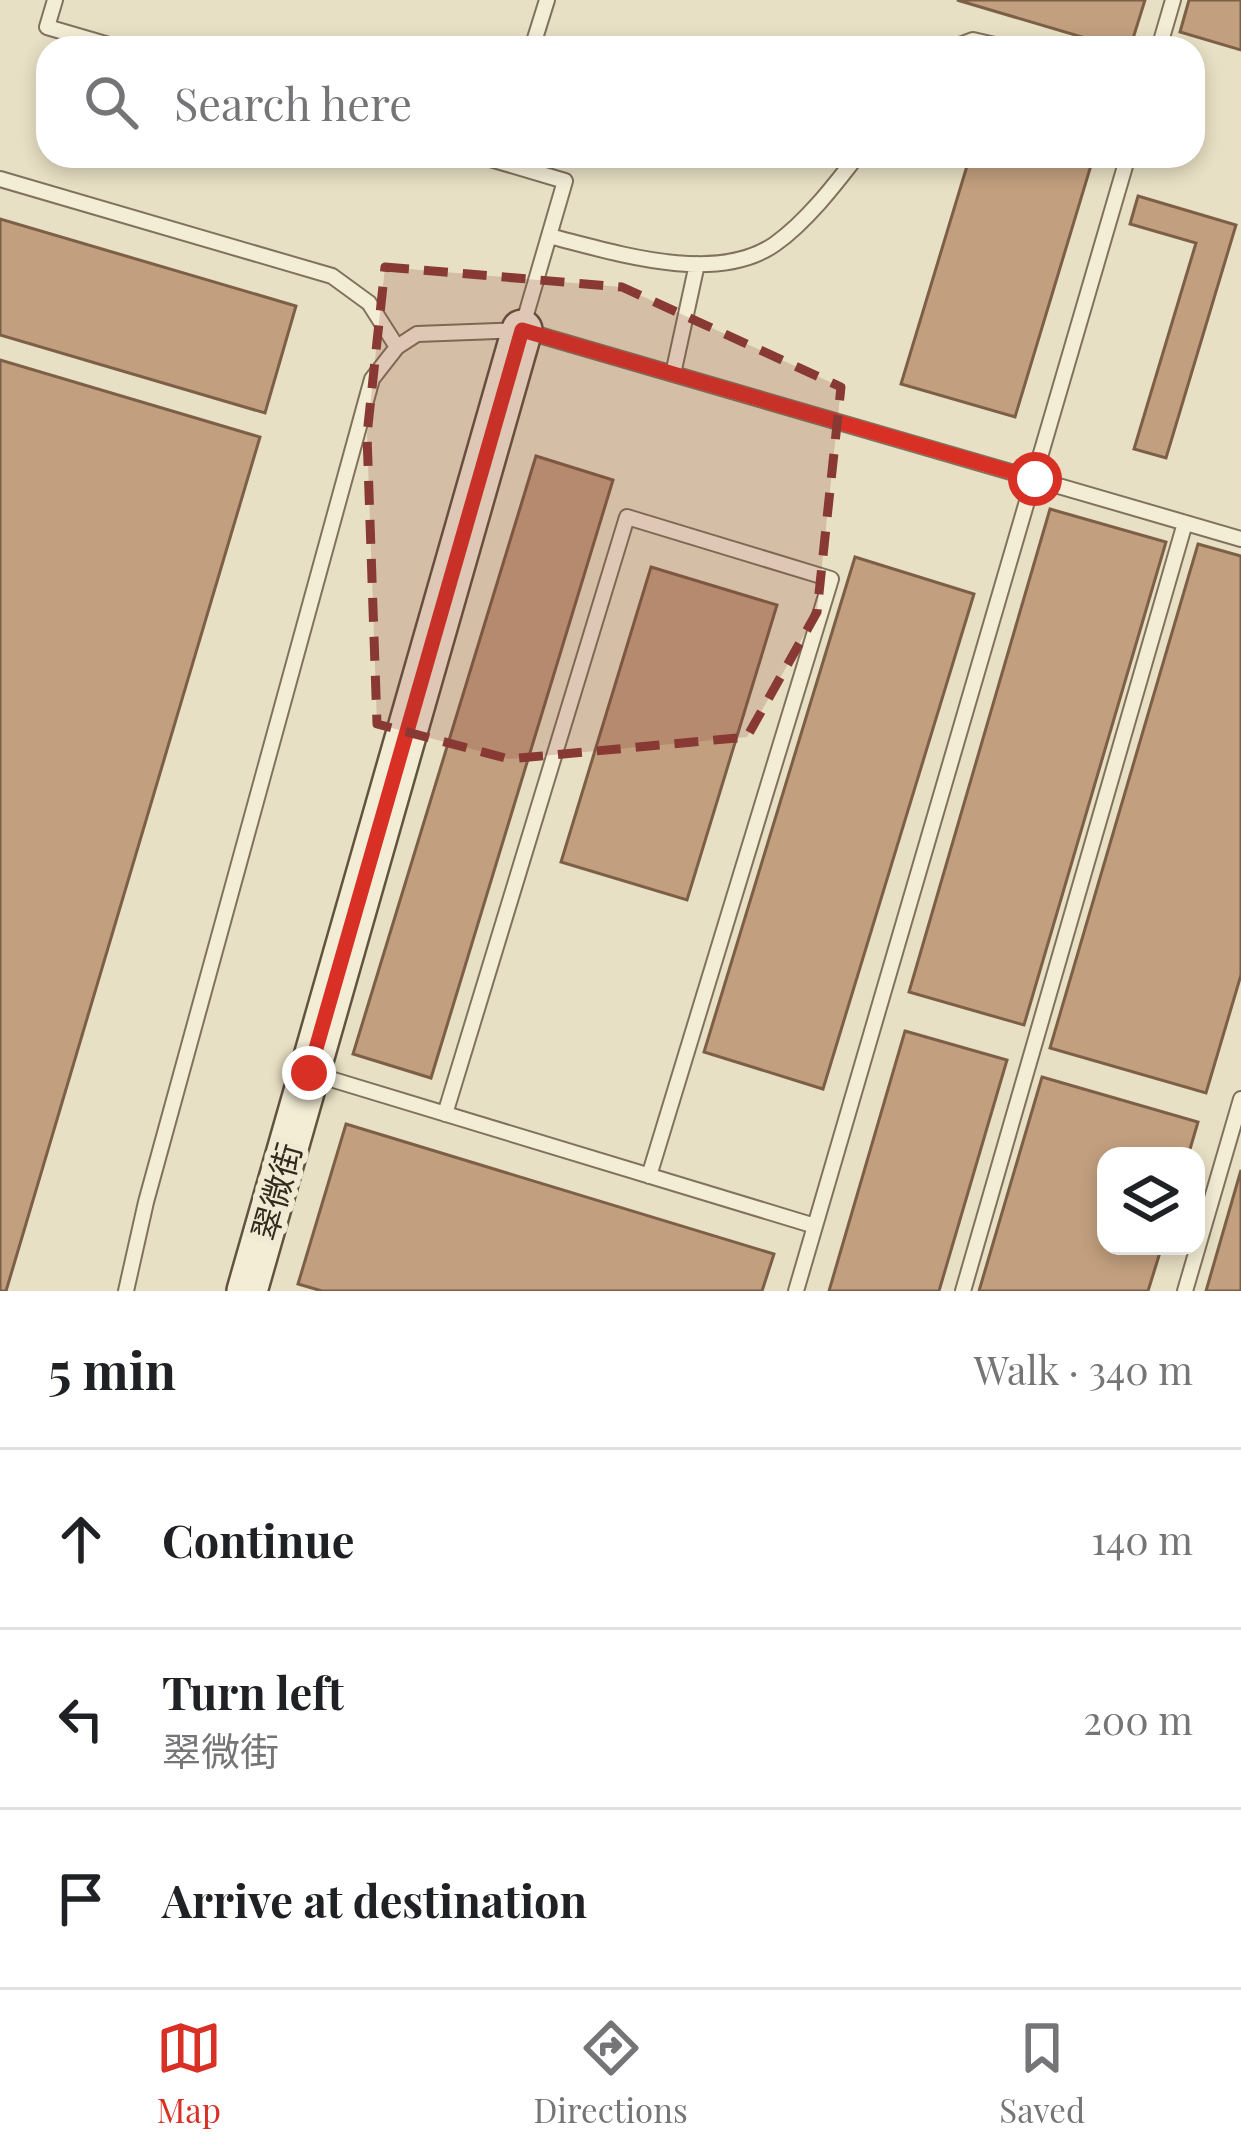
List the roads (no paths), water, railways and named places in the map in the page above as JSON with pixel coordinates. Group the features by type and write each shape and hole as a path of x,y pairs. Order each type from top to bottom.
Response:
{"street":[{"name":"翠微街","path":"247,1291 522,330"}],"lane":[{"path":"55,0 47,27 78,36"},
{"path":"536,36 547,0"},
{"path":"1162,36 1173,0"},
{"path":"522,330 565,181 526,168"},
{"path":"549,236 646,261 697,264 737,259 773,246 847,168"},
{"path":"796,1291 1125,168"},
{"path":"0,179 332,276 369,303 397,347"},
{"path":"673,374 697,264"},
{"path":"127,1291 146,1202 372,380 397,347 417,334 522,330 1241,539"},
{"path":"445,1114 627,517 831,579 650,1176"},
{"path":"963,1291 1185,523"},
{"path":"309,1073 815,1226"},
{"path":"1185,1291 1241,1099"}]}
